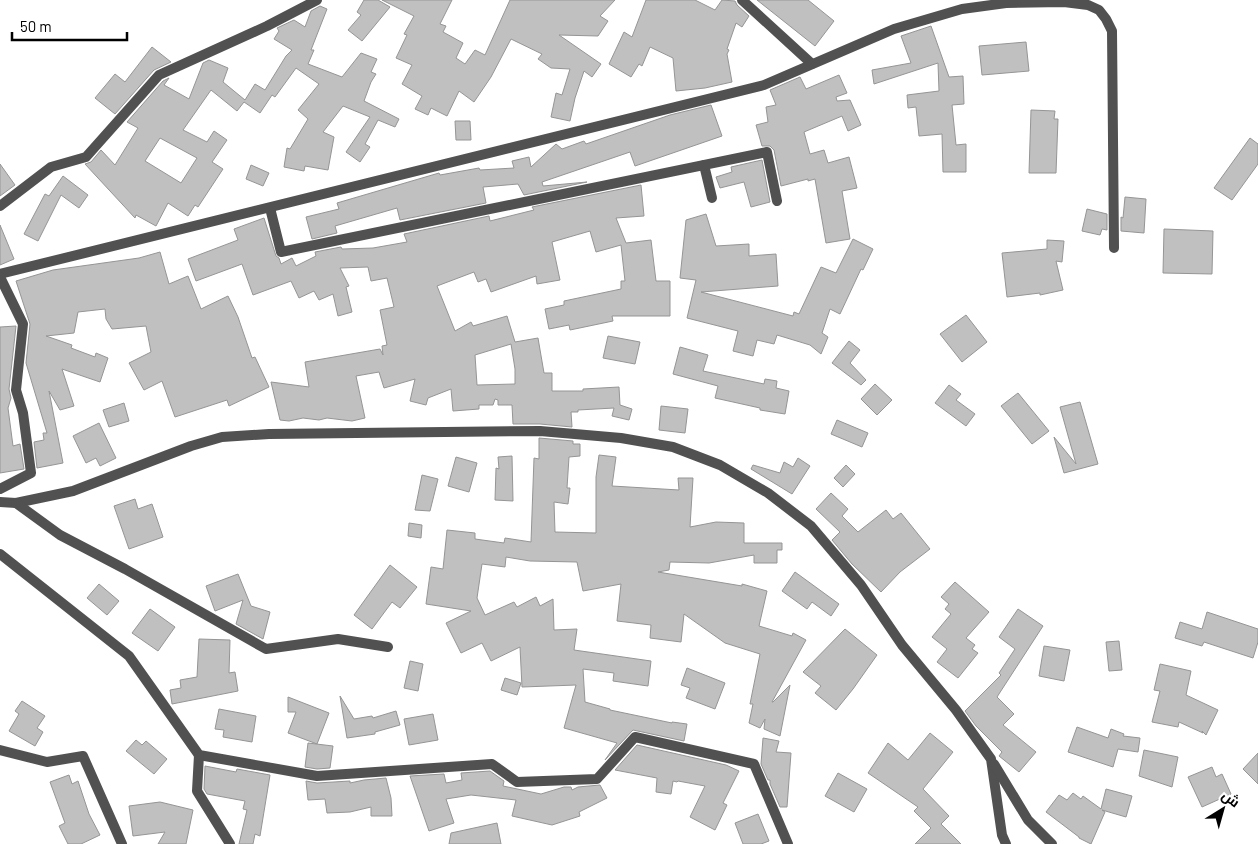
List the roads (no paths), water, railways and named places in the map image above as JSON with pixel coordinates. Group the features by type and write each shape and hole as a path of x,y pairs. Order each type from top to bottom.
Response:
{"street":[{"path":"0,206 51,167 86,157 159,75 267,26 317,0"},
{"path":"742,0 812,64"},
{"path":"0,489 31,473 23,413 16,390 23,324 0,276 764,85 894,29 962,10 1006,3 1064,2 1088,5 1099,10 1106,19 1112,31 1114,248"},
{"path":"270,208 281,252 767,152 778,200"},
{"path":"704,165 712,198"},
{"path":"0,502 16,503 73,491 191,446 222,437 269,434 540,431 621,438 673,447 720,466 768,493 811,526 861,585 902,645 956,710 990,759 1028,820 1052,844"},
{"path":"16,503 60,535 125,569 266,649 338,639 388,647"},
{"path":"0,554 129,656 199,755 197,791 230,844"},
{"path":"199,755 317,776 492,764 517,782 598,779 635,737 754,764 788,844"},
{"path":"0,750 47,762 83,756 122,844"},
{"path":"990,759 1002,835 1006,844"}]}
